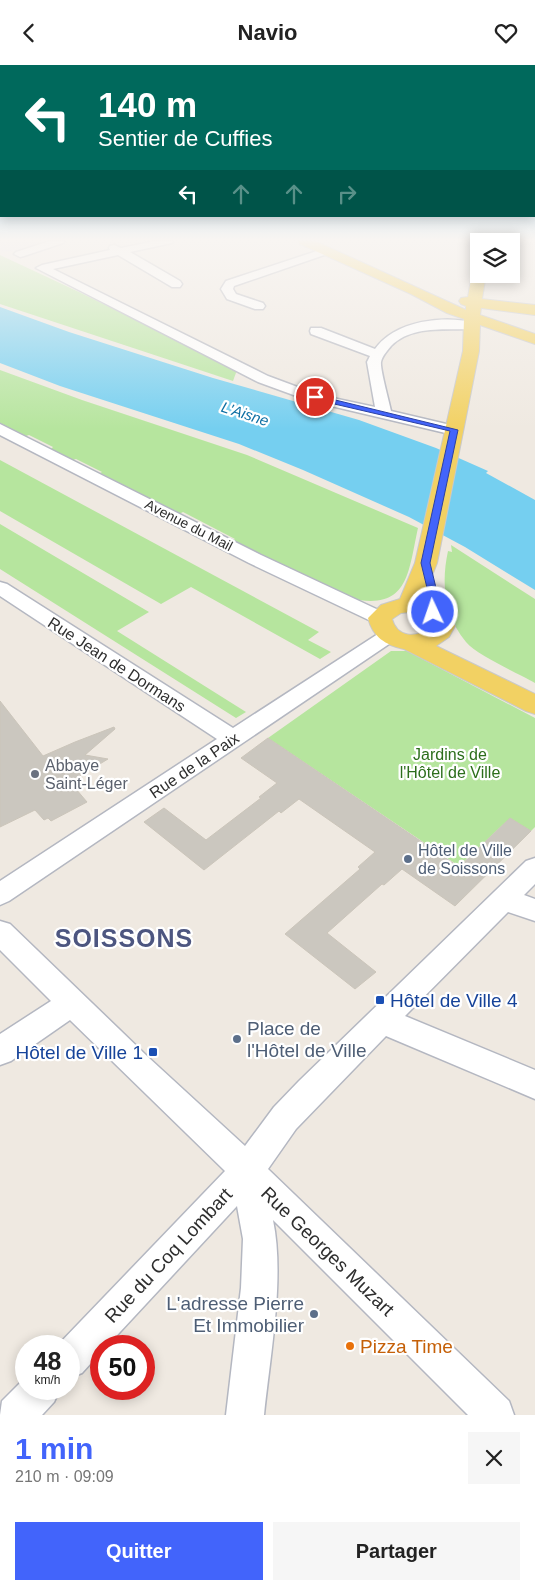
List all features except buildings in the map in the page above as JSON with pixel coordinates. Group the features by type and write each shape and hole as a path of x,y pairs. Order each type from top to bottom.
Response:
{"main road":[{"path":"440,304 448,308 535,310"},
{"path":"462,304 509,330 534,339"},
{"path":"409,605 426,563 471,351 474,304"},
{"path":"471,351 509,330 515,320 515,309 512,304"},
{"path":"392,632 421,642 432,639 436,623 426,563"},
{"path":"535,696 436,623 422,607 396,606 386,611 392,632 535,705"}],"street":[{"path":"114,304 263,379 315,397 454,433"},
{"path":"253,304 259,306"},
{"path":"384,414 374,361 377,354 393,336 417,326 444,324 473,309"},
{"path":"316,331 377,354"},
{"name":"Avenue du Mail","path":"0,429 255,559 392,632"},
{"name":"Rue Jean de Dormans","path":"0,589 233,739"},
{"name":"Rue de la Paix","path":"0,895 392,632"},
{"name":"Rue du Coq Lombart","path":"80,1347 247,1171 285,1118 381,1019 535,868"},
{"path":"503,899 535,910"},
{"path":"0,933 247,1171 260,1239 259,1289 245,1415"},
{"path":"0,1051 72,1003"},
{"path":"381,1019 535,1085"},
{"name":"Rue Georges Muzart","path":"247,1171 495,1415"},
{"path":"16,1415 30,1400"}],"green space":[{"path":"0,304 103,304 237,370 233,381"},
{"path":"0,370 82,400 247,455 418,528 408,574 395,594 384,599 369,601 349,598 232,541 235,539 183,512 179,514 100,473 102,472 51,449 53,447 0,423"},
{"path":"0,460 319,632 308,640 331,652 320,659 191,587 161,604 0,511"},
{"path":"0,524 149,612 117,631 246,712 236,718 0,569"},
{"path":"451,545 535,599 535,683 479,653 466,642 459,632 453,621 446,599 446,563 448,551 452,552"},
{"name":"Jardins de l'Hôtel de Ville","path":"391,651 407,651 535,718 535,827 531,831 510,818 459,866 268,738"}],"water":[{"name":"L'Aisne","path":"0,307 69,332 213,378 359,420 436,448 488,471 486,473 535,500 535,590 465,547 409,517 303,470 239,444 60,386 0,363"}],"place":[{"name":"Abbaye Saint-Léger","path":"35,774"},
{"name":"Hôtel de Ville de Soissons","path":"408,859"},
{"name":"Hôtel de Ville 4","path":"380,1000"},
{"name":"Place de l'Hôtel de Ville","path":"237,1039"},
{"name":"Hôtel de Ville 1","path":"153,1052"},
{"name":"L'adresse Pierre Et Immobilier","path":"314,1314"},
{"name":"Pizza Time","path":"350,1346"}],"district":[{"name":"SOISSONS","path":"124,938"}],"route":[{"path":"315,397 454,430 426,563 432,592 433,612"}]}
